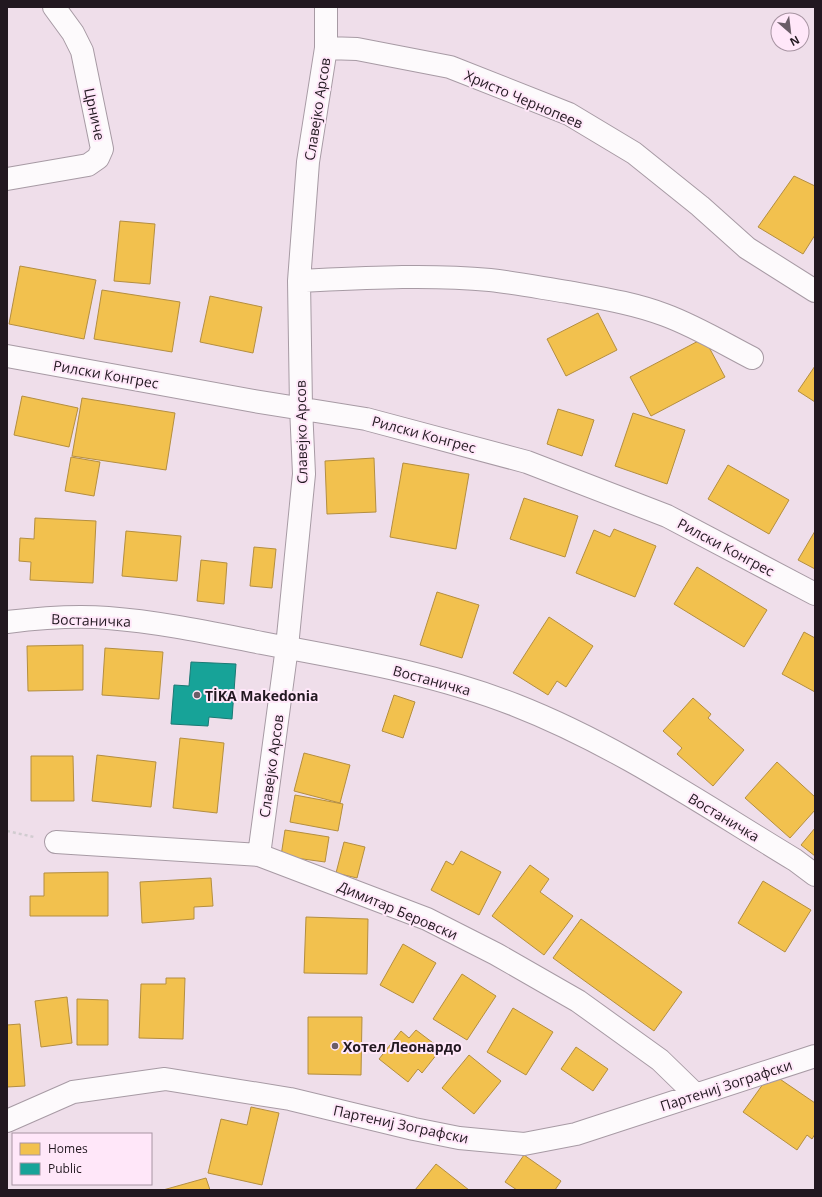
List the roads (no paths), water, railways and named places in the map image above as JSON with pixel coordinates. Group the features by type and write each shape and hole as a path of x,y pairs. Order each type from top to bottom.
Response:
{"street":[{"name":"Црниче","path":"7,179 88,165 98,158 102,148 82,51 73,33 54,7"},
{"name":"Славејко Арсов","path":"259,855 287,648 304,474 301,407 299,281 308,162 326,48 326,7"},
{"name":"Христо Чернопеев","path":"326,48 357,49 450,67 569,114 634,153 700,206 747,248 815,291"},
{"path":"299,281 364,278 440,278 489,280 540,288 625,303 665,315 694,327 752,358"},
{"name":"Рилски Конгрес","path":"7,356 254,401 301,407 366,419 527,462 667,516 815,594"},
{"name":"Востаничка","path":"7,622 39,618 107,618 200,630 376,665 455,684 515,705 619,754 795,860 815,875"},
{"name":"Димитар Беровски","path":"56,842 259,855 427,919 496,954 578,1001 660,1060 695,1094"},
{"name":"Партениј Зографски","path":"7,1121 73,1092 165,1079 290,1099 414,1129 459,1138 524,1144 576,1134 815,1056"}],"place":[{"name":"TİKA Makedonia","path":"197,695"},
{"name":"Хотел Леонардо","path":"335,1046"}]}
